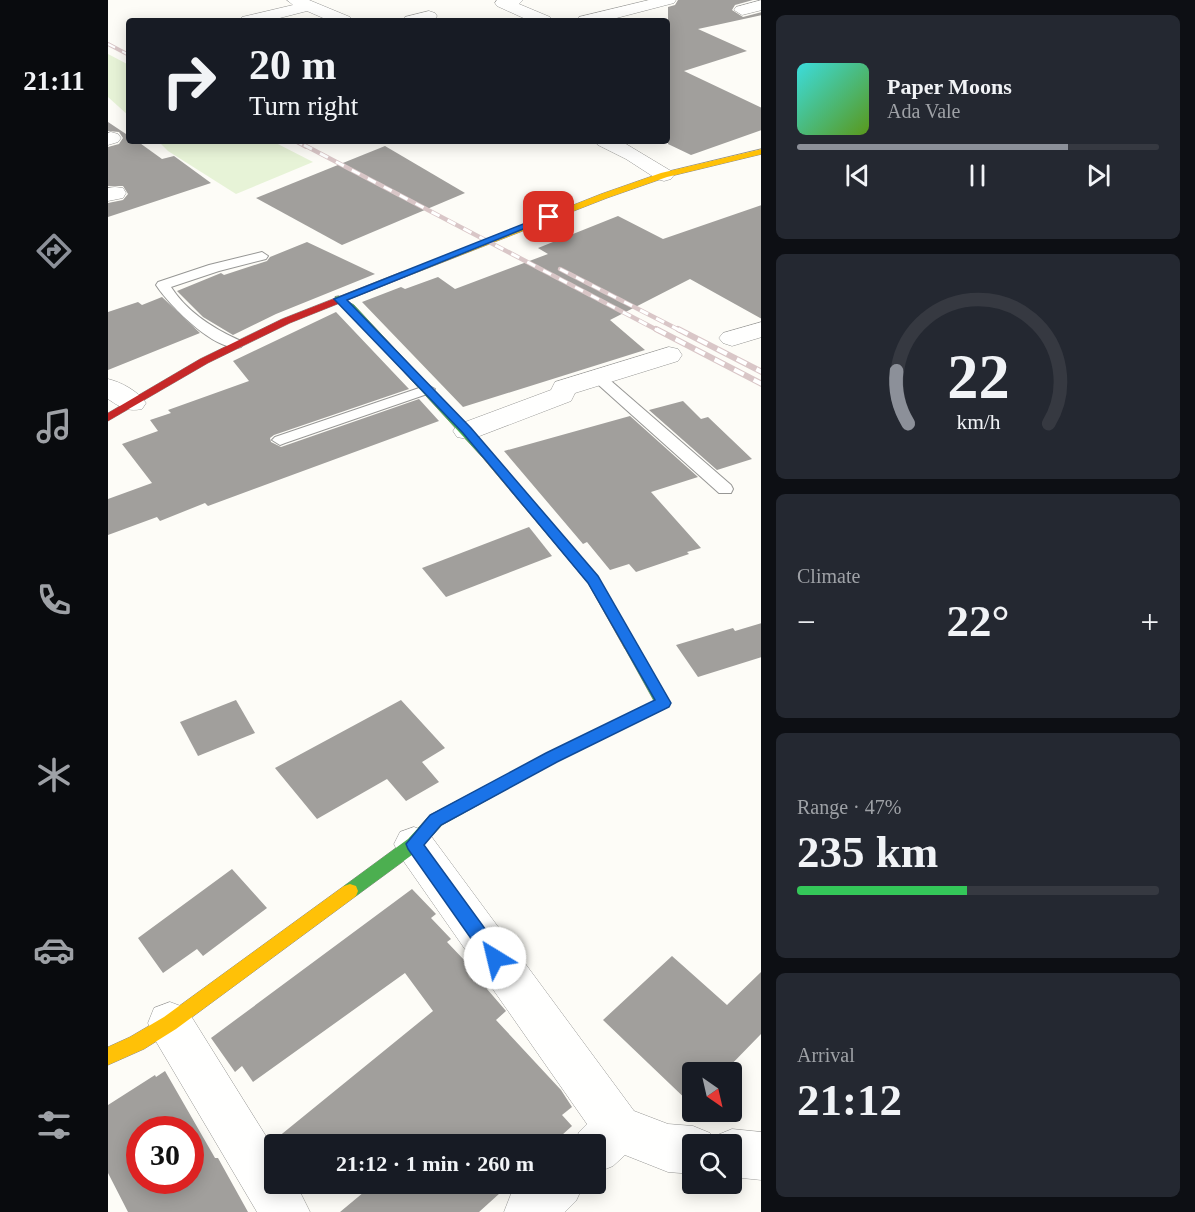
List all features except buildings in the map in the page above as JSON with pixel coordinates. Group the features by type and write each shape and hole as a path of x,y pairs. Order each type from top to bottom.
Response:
{"street":[{"path":"515,0 503,3 537,18"},
{"path":"597,18 668,0"},
{"path":"257,18 301,3 337,18"},
{"path":"742,10 761,5"},
{"path":"422,18 429,16"},
{"path":"610,144 664,175"},
{"path":"108,418 236,344 339,299 664,175 761,152"},
{"path":"108,1056 137,1043 170,1023 414,844 436,820 551,758 663,703 593,580 467,431 350,307 339,299"},
{"path":"732,338 761,330"},
{"path":"467,431 561,395 566,388 669,355"},
{"path":"108,387 132,403"},
{"path":"414,844 607,1139 682,1149"},
{"path":"170,1023 285,1212"},
{"path":"742,1154 761,1156"},
{"path":"529,1212 548,1194"}],"lane":[{"path":"530,207 549,217"},
{"path":"236,344 217,336 171,299 163,285 214,268 262,256"},
{"path":"598,377 726,489"},
{"path":"280,440 428,388"}],"green space":[{"path":"108,54 126,63 126,113 108,97"},
{"path":"161,144 278,144 313,162 236,194 168,151"}],"railway":[{"path":"108,44 126,53"},
{"path":"300,144 306,147"},
{"path":"304,145 659,331"},
{"path":"560,269 681,331"},
{"path":"656,329 761,383"},
{"path":"678,329 761,371"}],"traffic: fast":[{"path":"339,299 350,307 487,455"},
{"path":"350,891 414,844 436,820 551,758 663,703 630,645"}],"traffic: slow":[{"path":"402,275 664,175 761,151"},
{"path":"487,455 593,580 630,645"},
{"path":"108,1056 137,1043 170,1023 350,891"}],"traffic: jam":[{"path":"108,418 204,361 286,321 402,275"}],"route":[{"path":"495,958 414,844 436,820 551,758 663,703 593,580 467,431 350,307 339,299 549,217"}]}
